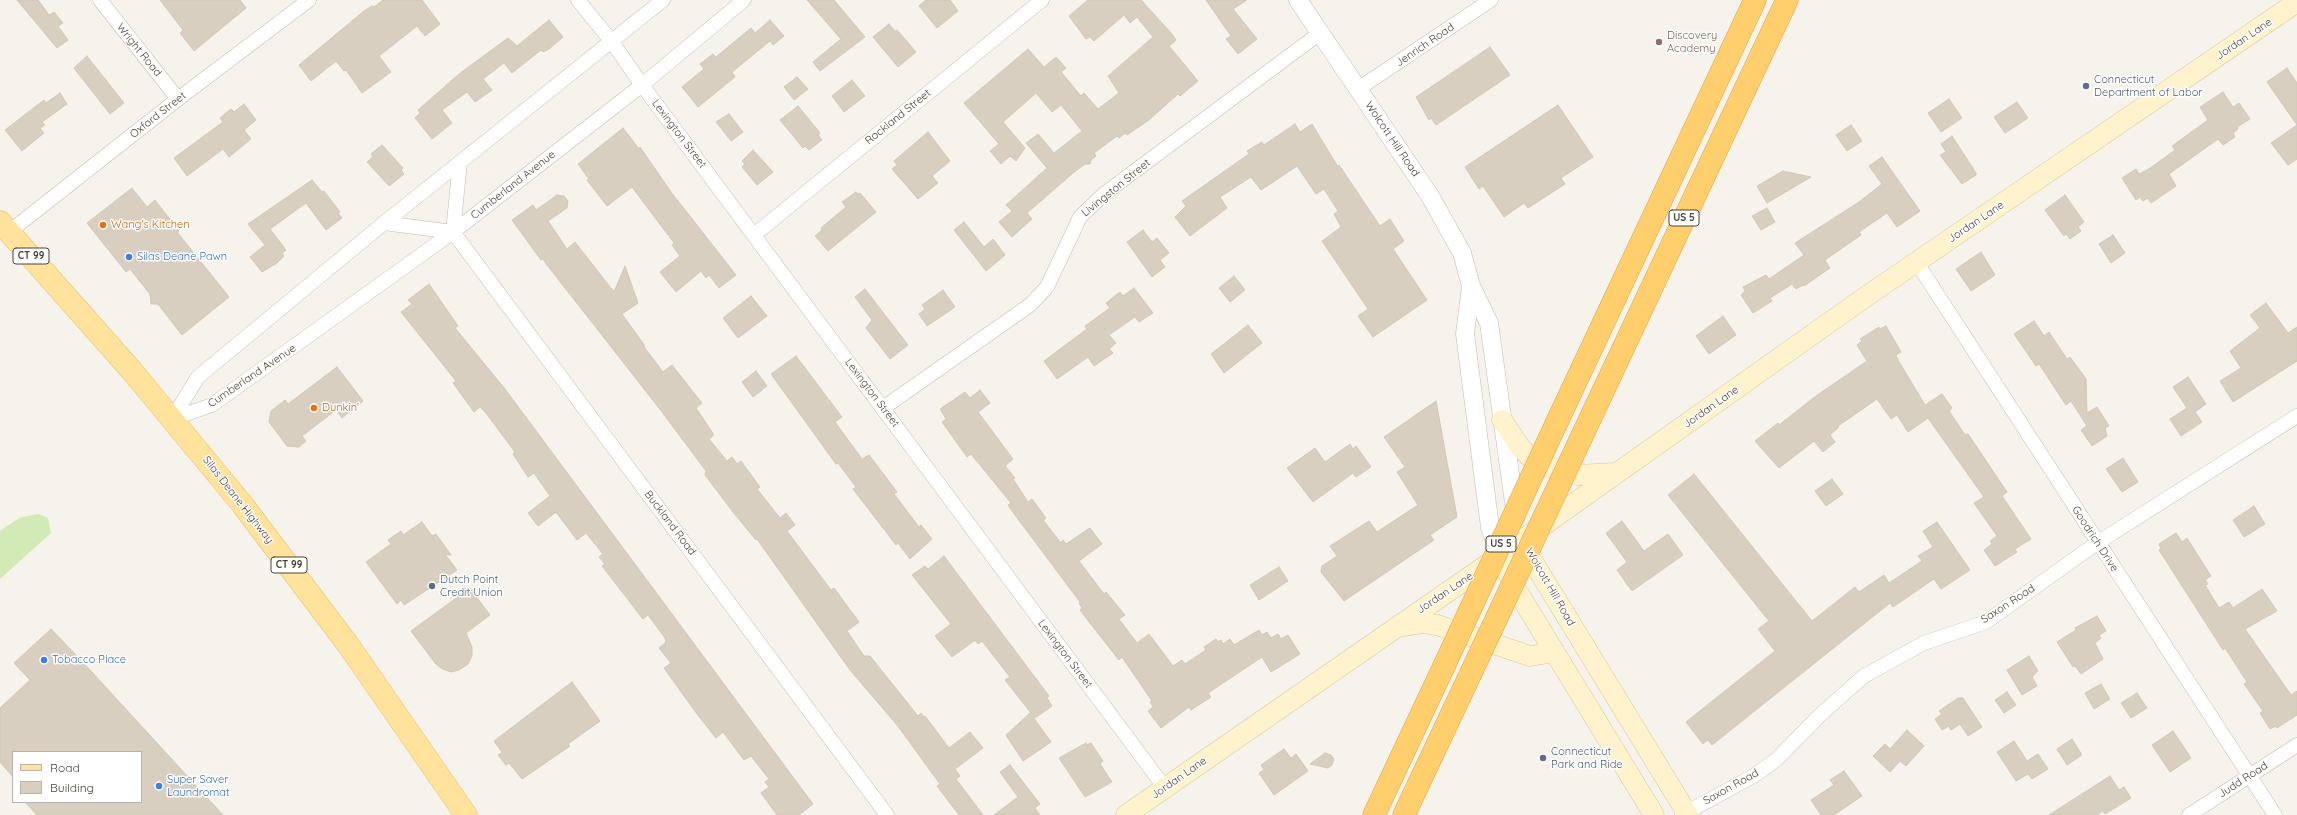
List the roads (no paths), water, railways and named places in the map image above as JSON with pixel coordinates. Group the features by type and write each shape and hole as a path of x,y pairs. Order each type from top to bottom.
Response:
{"highway":[{"name":"US 5","path":"1374,815 1755,0"},
{"name":"US 5","path":"1404,815 1787,0"}],"main road":[{"name":"Jordan Lane","path":"1126,815 1500,556 1917,262 2297,2"},
{"name":"Silas Deane Highway","path":"5,227 172,419 297,576 399,716 466,815"},
{"path":"1502,420 1520,447 1529,456 1545,466 1577,475 1618,472"},
{"name":"Wolcott Hill Road","path":"1524,539 1535,565 1685,814"},
{"name":"Wolcott Hill Road","path":"1500,556 1513,584 1654,815"},
{"path":"1395,628 1410,624 1430,624 1530,656 1555,652"}],"street":[{"name":"Wright Road","path":"100,0 178,99"},
{"name":"Oxford Street","path":"5,227 309,0"},
{"name":"Lexington Street","path":"578,0 612,42 642,85 884,408 1165,788"},
{"path":"172,419 198,377 384,223 663,0"},
{"name":"Cumberland Avenue","path":"172,419 212,405 453,232 642,85 744,0"},
{"name":"Rockland Street","path":"754,235 1042,0"},
{"name":"Wolcott Hill Road","path":"1298,0 1445,220 1464,258 1471,286 1489,323 1515,512 1524,539"},
{"name":"Jenrich Road","path":"1358,89 1491,0"},
{"name":"Livingston Street","path":"884,408 1030,305 1047,287 1080,217 1104,194 1320,33"},
{"path":"384,223 453,232 460,162"},
{"name":"Buckland Road","path":"453,232 887,815"},
{"name":"Goodrich Drive","path":"1917,262 2097,543 2275,815"},
{"name":"Wolcott Hill Road","path":"1471,286 1465,334 1490,527 1500,556"},
{"path":"1469,362 1494,359"},
{"name":"Saxon Road","path":"1685,814 1755,775 1777,759 1820,715 1864,676 1924,643 1986,622 2097,543 2297,416"},
{"name":"Judd Road","path":"2189,815 2297,745"}],"place":[{"name":"Discovery Academy","path":"1659,42"},
{"name":"Connecticut Department of Labor","path":"2086,86"},
{"name":"Wang's Kitchen","path":"103,225"},
{"name":"Silas Deane Pawn","path":"129,257"},
{"name":"Dunkin'","path":"314,408"},
{"name":"Dutch Point Credit Union","path":"432,586"},
{"name":"Tobacco Place","path":"44,660"},
{"name":"Connecticut Park and Ride","path":"1543,758"},
{"name":"Super Saver Laundromat","path":"159,786"}]}
